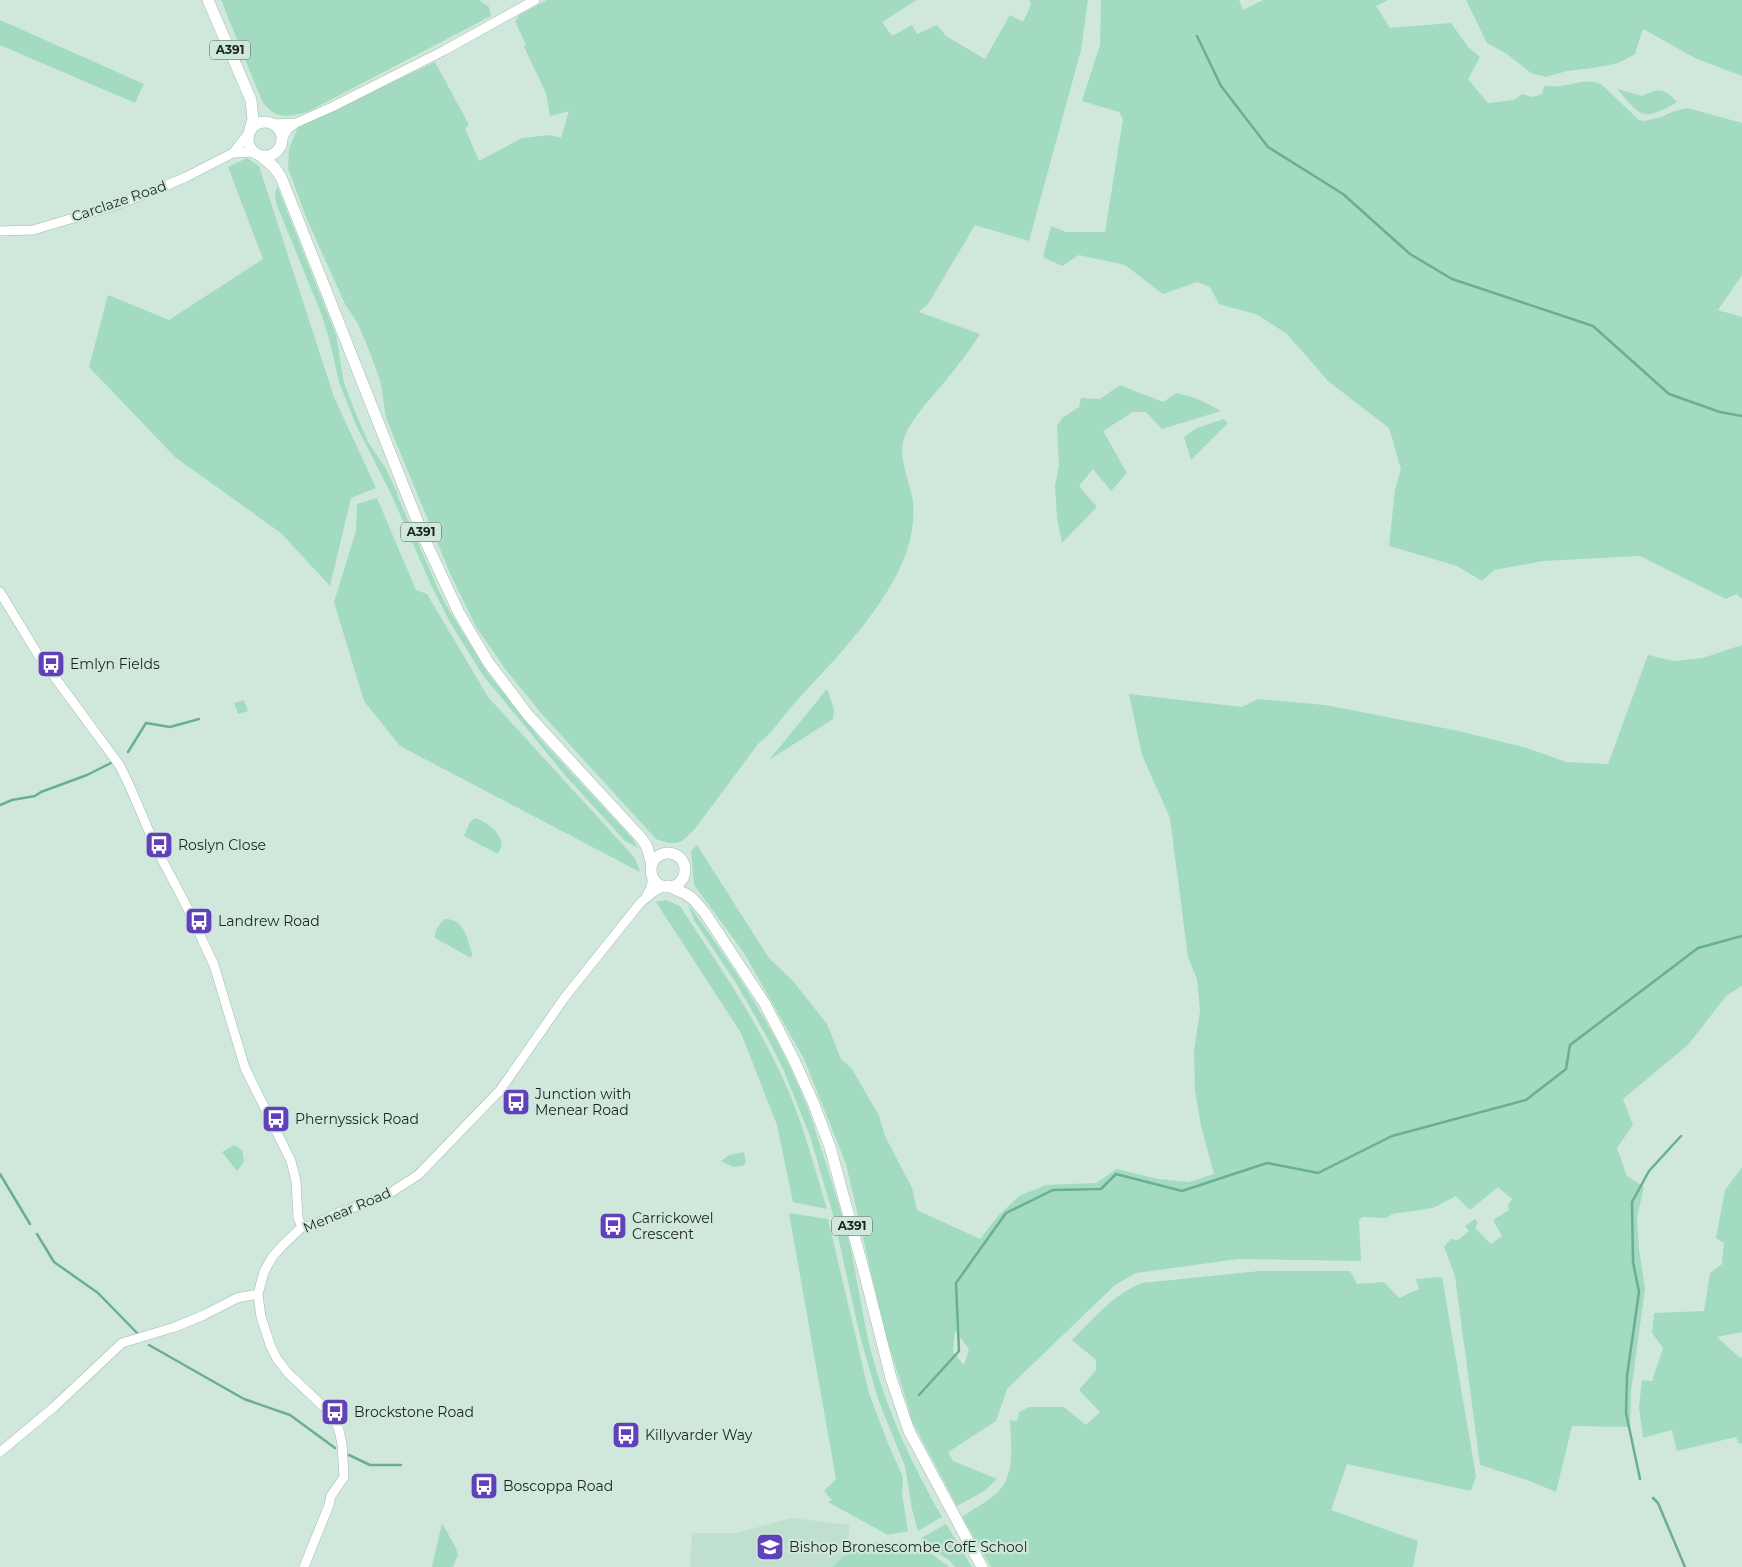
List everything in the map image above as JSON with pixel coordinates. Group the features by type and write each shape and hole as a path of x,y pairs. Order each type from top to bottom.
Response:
{"highway":[{"name":"A391","path":"208,0 251,100 272,123"},
{"name":"A391","path":"249,131 252,119 251,100"},
{"path":"259,122 272,123 280,131 281,143 272,154 258,154 248,145 249,131 259,122"},
{"name":"A391","path":"281,143 278,161 281,177 424,538 460,613 488,662 528,715 642,839 647,847 652,871"},
{"name":"A391","path":"258,154 274,167 281,177"},
{"name":"A391","path":"642,839 666,853"},
{"path":"666,853 674,854 681,860 685,871 680,882 667,886 658,883 652,871 656,858 666,853"},
{"name":"A391","path":"685,871 693,899 734,955 765,1004 813,1102 830,1146 891,1378 908,1431 982,1567"},
{"name":"A391","path":"667,886 677,889 693,899"}],"street":[{"path":"281,143 288,129 296,123 445,50 535,0"},
{"path":"272,123 296,123"},
{"name":"Carclaze Road","path":"0,231 32,230 114,206 186,177 233,153 249,131"},
{"name":"Carclaze Road","path":"233,153 258,154"},
{"path":"0,592 37,653 120,766 131,789 158,850 214,965 245,1068 290,1162 296,1180 298,1218 302,1227"},
{"name":"Menear Road","path":"258,1294 264,1272 274,1256 302,1227 311,1226 338,1213 388,1194 418,1175 501,1089 565,997 646,897 651,887 652,871"},
{"name":"Menear Road","path":"646,897 667,886"},
{"path":"0,1452 54,1407 122,1342 175,1327 237,1298 258,1294 261,1318 277,1359 288,1373 329,1412 335,1420 342,1444 344,1477 331,1496 304,1567"}],"shaded area":[{"name":"Bishop Bronescombe CofE School","path":"792,1518 849,1525 848,1552 832,1567 690,1567 692,1533 736,1533"}],"green space":[{"path":"221,0 479,0 489,7 491,16 307,112 287,116 272,111 262,101"},
{"path":"547,0 917,0 882,22 892,36 912,25 917,34 937,25 946,36 985,59 1010,15 1023,22 1031,5 1030,0 1088,0 1081,50 1029,241 975,225 928,304 919,312 980,334 967,354 919,413 906,433 902,456 913,501 913,518 911,535 904,558 893,581 863,626 773,730 758,744 697,826 684,840 675,843 656,839 541,713 506,670 476,627 449,571 386,418 381,384 371,355 358,324 345,304 306,217 288,168 289,149 298,127 435,62 469,125 465,128 479,161 522,138 550,135 561,138 569,111 550,116 546,93 524,47 526,45 515,21 519,15"},
{"path":"1101,0 1239,0 1243,10 1263,0 1388,0 1376,6 1390,28 1451,23 1469,48 1480,57 1468,79 1488,103 1514,100 1522,94 1533,97 1542,94 1544,86 1596,82 1601,84 1639,120 1644,121 1661,117 1674,111 1688,108 1742,123 1742,275 1718,310 1742,317 1742,599 1737,594 1726,599 1640,556 1543,561 1494,570 1482,581 1457,566 1389,546 1395,490 1401,469 1389,428 1328,381 1287,334 1258,315 1219,304 1210,287 1197,282 1163,294 1125,265 1079,255 1062,266 1043,257 1051,226 1066,232 1105,232 1123,119 1119,112 1082,101 1100,45"},
{"path":"1466,0 1742,0 1742,76 1697,59 1643,29 1635,54 1618,63 1567,71 1546,77 1531,73 1507,54 1487,43"},
{"path":"0,20 144,84 135,103 0,45"},
{"path":"1617,89 1642,96 1661,91 1677,102 1656,113 1642,114"},
{"path":"247,158 259,166 334,397 376,488 351,498 330,586 281,533 175,457 89,367 108,295 169,320 263,259 228,167"},
{"path":"277,186 336,335 344,383 360,424 368,442 385,467 397,492 449,610 487,672 541,740 632,838 638,848 625,841 564,774 482,674 451,624 431,585 392,496 356,425 339,382 321,313 276,203 275,194"},
{"path":"1120,385 1163,402 1177,393 1198,399 1221,411 1162,429 1146,412 1133,412 1103,431 1127,473 1111,491 1093,469 1079,486 1097,507 1062,543 1057,518 1055,486 1059,465 1057,426 1062,418 1079,407 1081,398 1100,399"},
{"path":"1224,419 1228,423 1191,460 1184,437 1197,428"},
{"path":"377,498 416,590 427,594 488,697 635,858 640,872 400,746 364,701 334,602 356,531 357,504"},
{"path":"1742,645 1742,986 1726,996 1688,1045 1623,1099 1633,1125 1617,1148 1627,1176 1644,1187 1637,1217 1639,1249 1645,1289 1631,1391 1630,1427 1572,1426 1556,1492 1527,1480 1480,1465 1455,1276 1444,1247 1451,1239 1458,1240 1469,1231 1465,1226 1475,1219 1478,1223 1475,1228 1491,1244 1502,1236 1493,1220 1509,1210 1508,1205 1512,1199 1498,1187 1470,1210 1456,1196 1433,1208 1392,1214 1386,1218 1362,1217 1359,1220 1361,1261 1238,1259 1136,1273 1115,1285 1007,1389 996,1421 948,1452 953,1461 997,1479 984,1491 957,1506 911,1419 885,1333 846,1164 804,1059 744,953 694,885 691,851 697,845 769,958 793,981 827,1024 841,1059 852,1069 879,1116 885,1136 912,1188 917,1210 980,1239 998,1216 1019,1196 1046,1185 1096,1183 1117,1169 1158,1179 1189,1182 1214,1174 1201,1126 1195,1091 1194,1051 1200,1011 1197,979 1188,957 1170,818 1142,755 1129,694 1242,707 1258,699 1325,705 1454,730 1527,748 1566,762 1608,764 1648,655 1674,661 1703,658","holes":["955,1331 969,1349 964,1365 953,1352"]},
{"path":"827,689 834,709 833,719 769,760"},
{"path":"244,700 248,711 238,714 234,703"},
{"path":"475,818 486,823 496,831 501,842 498,853 464,836 470,822"},
{"path":"666,900 680,906 730,983 765,1042 791,1097 827,1209 793,1202 777,1125 741,1033 656,902"},
{"path":"688,904 758,1008 782,1051 809,1111 847,1234 868,1339 881,1386 908,1453 942,1517 918,1531 912,1509 905,1466 878,1399 860,1336 834,1218 810,1136 784,1071 768,1039 736,983 694,920"},
{"path":"445,919 457,922 461,926 467,936 472,953 471,958 435,938 438,927"},
{"path":"234,1145 242,1150 244,1162 237,1171 222,1152"},
{"path":"744,1152 746,1162 743,1166 733,1167 721,1161 729,1155"},
{"path":"1742,1167 1742,1332 1717,1337 1740,1358 1742,1357 1742,1443 1739,1444 1736,1437 1677,1451 1672,1430 1643,1438 1639,1407 1642,1380 1652,1381 1663,1348 1652,1333 1654,1313 1704,1311 1710,1273 1722,1264 1724,1243 1716,1238 1725,1190"},
{"path":"789,1213 828,1219 869,1393 903,1477 902,1494 908,1531 888,1535 828,1502 832,1500 824,1491 836,1479"},
{"path":"1260,1271 1350,1271 1357,1284 1384,1282 1399,1298 1419,1289 1416,1279 1442,1277 1476,1476 1471,1491 1347,1464 1331,1510 1418,1541 1413,1567 991,1567 962,1517 997,1493 1003,1486 1010,1468 1011,1459 1010,1420 1017,1421 1019,1412 1029,1407 1064,1407 1086,1425 1100,1412 1079,1390 1096,1370 1096,1360 1072,1340 1113,1300 1142,1283"},
{"path":"442,1523 458,1555 453,1567 432,1567"},
{"path":"946,1524 972,1567 955,1567 921,1538"},
{"path":"848,1542 916,1542 949,1567 832,1567 848,1552"}],"waterway":[{"path":"1197,36 1221,86 1268,147 1343,194 1410,254 1452,279 1593,326 1669,394 1720,412 1742,416"},
{"path":"128,752 146,723 170,727 199,719"},
{"path":"0,805 12,800 35,796 111,763"},
{"path":"919,1395 959,1351 956,1283 1006,1213 1053,1190 1101,1189 1116,1174 1182,1191 1267,1163 1318,1173 1392,1136 1526,1100 1566,1069 1570,1045 1698,948 1742,936"},
{"path":"1640,1479 1626,1413 1627,1376 1639,1292 1633,1262 1632,1202 1649,1171 1681,1136"},
{"path":"0,1174 30,1224"},
{"path":"37,1234 54,1262 98,1293 139,1335"},
{"path":"149,1345 244,1399 290,1415 335,1448"},
{"path":"349,1455 370,1465 401,1465"},
{"path":"1653,1498 1658,1503 1685,1567"}],"place":[{"name":"Emlyn Fields","path":"51,664"},
{"name":"Roslyn Close","path":"159,845"},
{"name":"Landrew Road","path":"199,921"},
{"name":"Junction with Menear Road","path":"516,1102"},
{"name":"Phernyssick Road","path":"276,1119"},
{"name":"Carrickowel Crescent","path":"613,1226"},
{"name":"Brockstone Road","path":"335,1412"},
{"name":"Killyvarder Way","path":"626,1435"},
{"name":"Boscoppa Road","path":"484,1486"},
{"name":"Bishop Bronescombe CofE School","path":"770,1547"}]}
